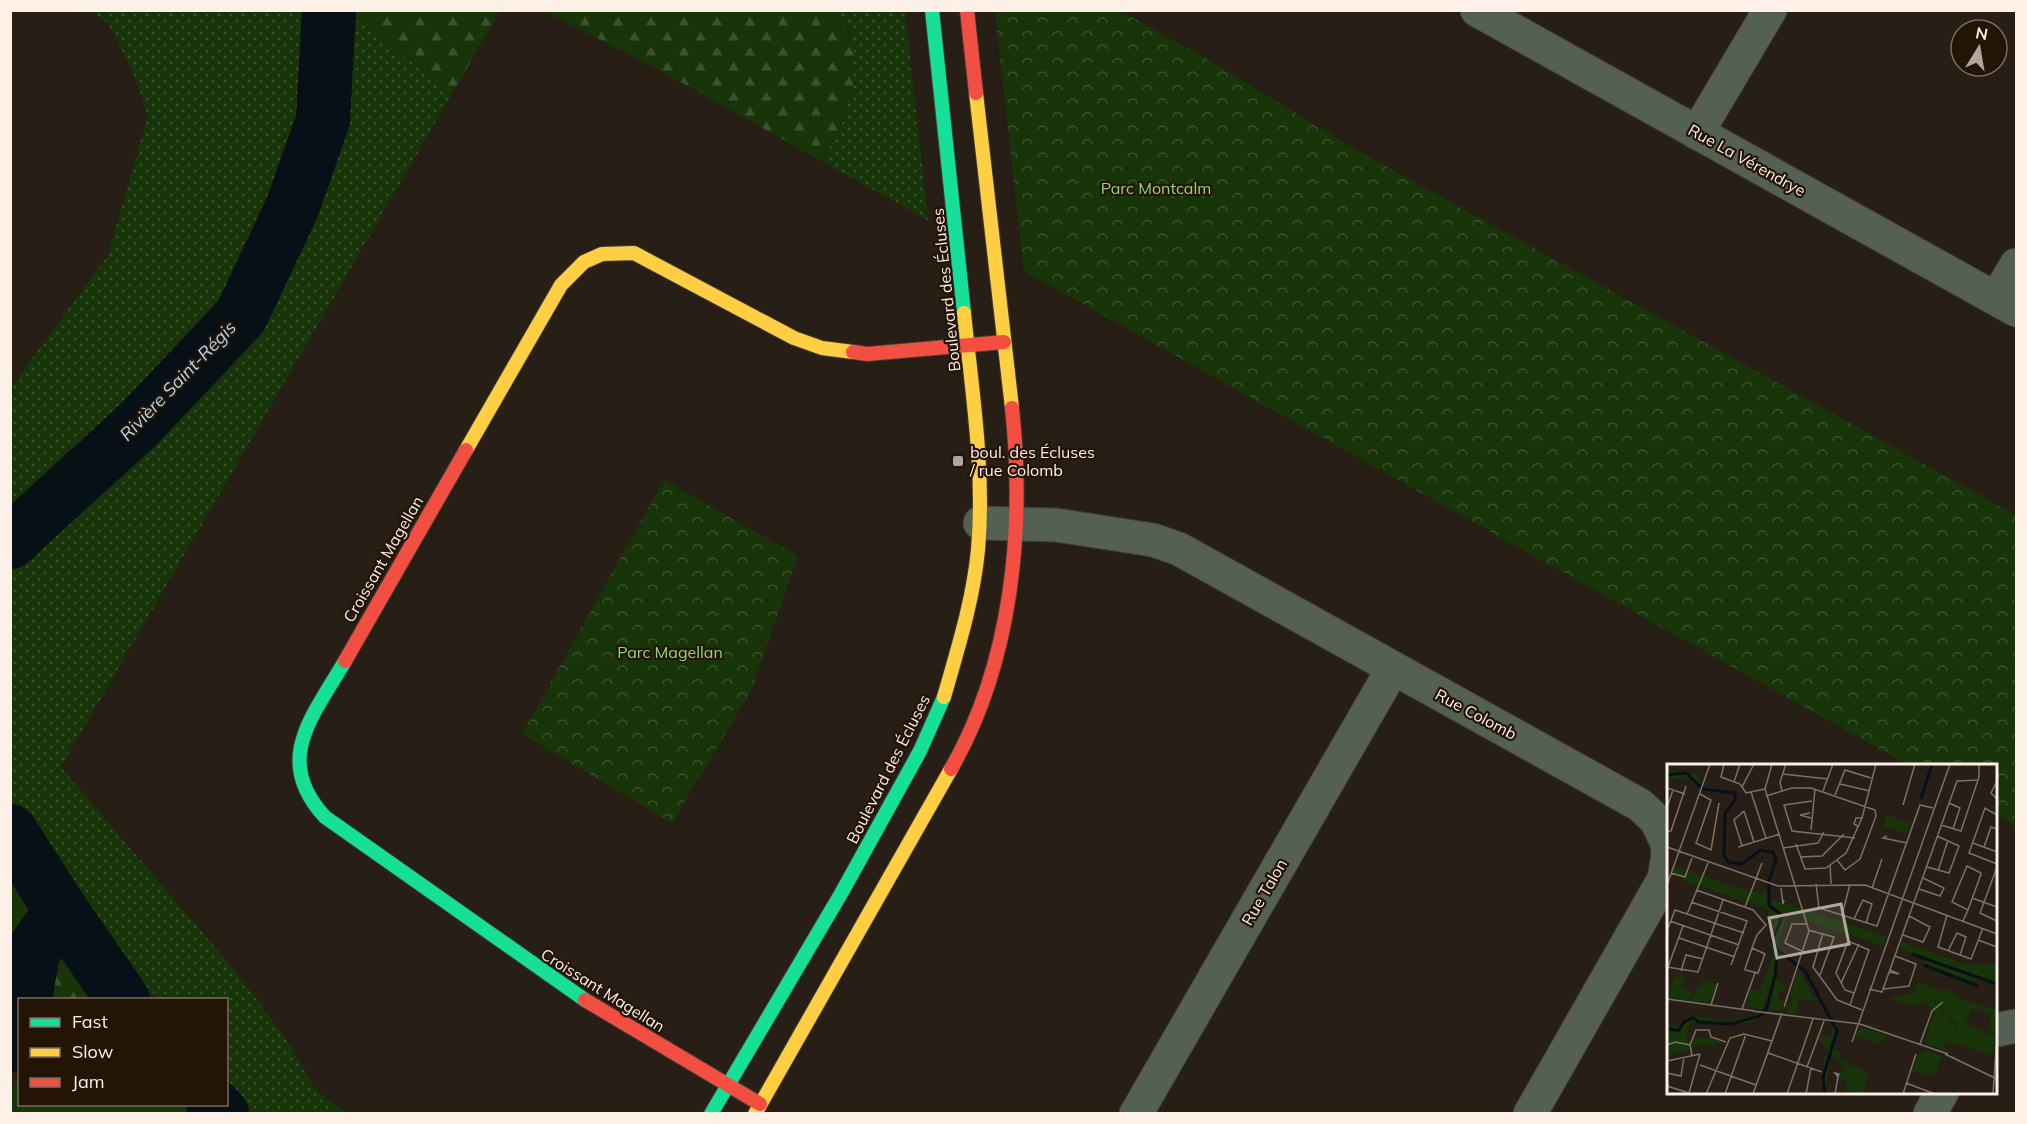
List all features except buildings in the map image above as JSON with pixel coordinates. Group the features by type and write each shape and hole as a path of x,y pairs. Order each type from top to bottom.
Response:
{"street":[{"name":"Boulevard des Écluses","path":"711,1113 880,825 943,700 969,616 980,523 980,471 932,10"},
{"path":"758,1109 939,795 973,726 989,682 1001,634 1014,562 1017,523 1015,436 967,10"},
{"name":"Rue La Vérendrye","path":"1477,10 2006,305"},
{"path":"1697,133 1770,10"},
{"name":"Croissant Magellan","path":"758,1109 728,1085 564,988 325,817 308,797 299,773 297,760 301,737 561,285 577,265 586,259 609,251 634,253 794,338 822,348 867,354 1004,342"},
{"path":"2006,305 2016,264"},
{"name":"Rue Colomb","path":"980,523 1056,525 1166,543 1629,799 1656,820 1667,843"},
{"name":"Rue Talon","path":"1136,1113 1392,670"},
{"name":"Rue Colomb","path":"1530,1113 1664,879 1667,861"},
{"path":"1930,1113 1941,1094"}],"green space":[{"path":"356,10 500,11 452,94 357,19"},
{"path":"91,11 307,11 305,24 310,100 308,132 301,157 277,179 210,333 181,364 33,492 11,517 11,387 108,255 148,116 134,75 108,23"},
{"path":"544,11 838,11 848,31 853,51 854,69 848,106 823,162 645,62"},
{"path":"838,11 905,11 928,220 823,162 846,114 851,34"},
{"name":"Parc Montcalm","path":"995,11 1121,11 1205,58 1355,149 2016,515 2016,826 1997,815 1997,764 1906,764 1024,271"},
{"path":"357,19 452,94 61,767 238,974 286,1039 316,1090 346,1113 243,1113 228,1096 228,998 158,998 103,944 71,891 11,805 10,558 41,528 101,488 120,472 146,443 168,413 194,406 207,390 218,362 243,331 301,225 337,127 339,81 353,50"},
{"name":"Parc Magellan","path":"664,480 798,556 751,691 672,823 522,734"},
{"path":"11,870 38,913 10,957"},
{"path":"79,948 112,998 49,998 57,969 64,958"},
{"path":"18,1076 18,1106 192,1106 200,1113 11,1113 11,1091"}],"waterway":[{"name":"Rivière Saint-Régis","path":"10,542 139,424 241,316 292,208 323,120 329,10"},
{"name":"Rivière Saint-Régis","path":"10,831 61,910 33,951 25,998"},
{"path":"61,910 122,998"},
{"name":"Rivière Saint-Régis","path":"10,1045 18,1033"},
{"path":"215,1106 222,1114"}],"traffic: fast":[{"path":"932,10 964,313"},
{"path":"345,661 321,701 303,738 300,757 301,776 309,796 325,817 585,1000"},
{"path":"711,1114 842,892 920,751 944,697"}],"traffic: slow":[{"path":"976,93 1012,408"},
{"path":"466,450 561,285 584,262 602,254 634,253 794,338 822,348 853,352"},
{"path":"944,697 973,588 980,520 977,432 964,313"},
{"path":"755,1114 951,769"}],"traffic: jam":[{"path":"967,10 976,93"},
{"path":"853,352 867,354 1004,342"},
{"path":"951,769 972,728 988,685 1001,640 1009,594 1017,500 1012,408"},
{"path":"345,661 466,450"},
{"path":"585,1000 760,1104"}],"place":[{"name":"boul. des Écluses / rue Colomb","path":"958,461"}]}
